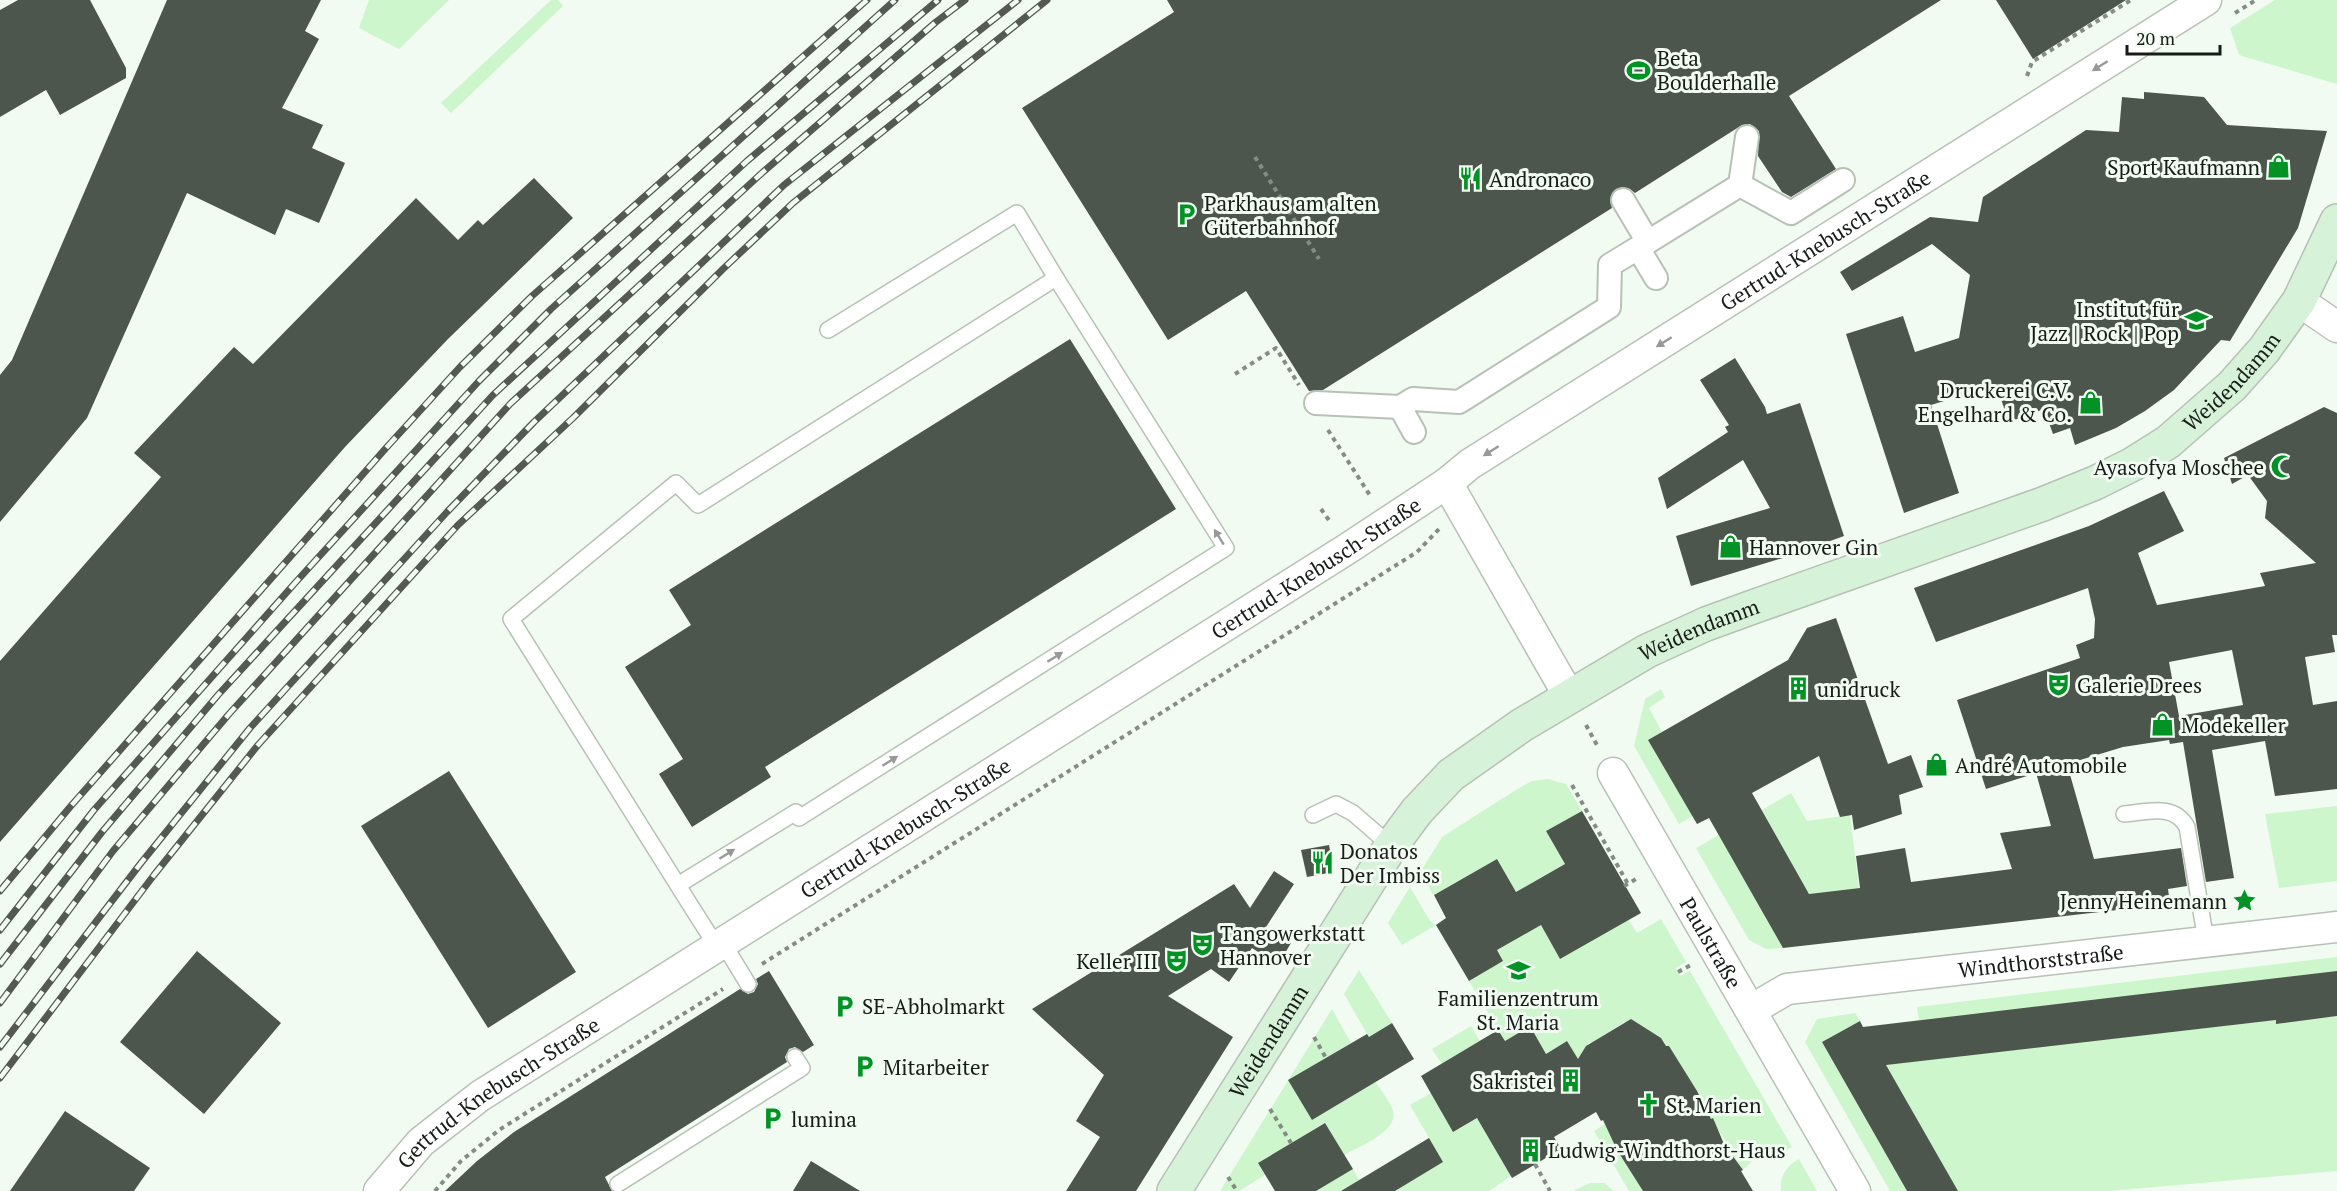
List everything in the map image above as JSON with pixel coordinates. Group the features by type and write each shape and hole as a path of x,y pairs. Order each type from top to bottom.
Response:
{"main road":[{"name":"Weidendamm","path":"1174,1191 1391,846 1416,811 1451,775 1522,725 1569,696 1647,651 1706,624 2043,504 2095,483 2133,464 2168,441 2232,386 2264,350 2299,301 2337,221"}],"street":[{"name":"Gertrud-Knebusch-Straße","path":"379,1191 421,1142 480,1096 1387,523 1453,494 1470,464 2204,1"},
{"path":"1314,404 1400,407 1413,399 1459,402 1610,307 1610,265 1740,185 1747,137"},
{"path":"1740,185 1791,213 1843,180"},
{"path":"1623,200 1662,287"},
{"path":"2299,301 2337,327"},
{"path":"1400,407 1420,440"},
{"path":"1453,494 1569,696"},
{"name":"Paulstraße","path":"1613,773 1855,1191"},
{"name":"Windthorststraße","path":"1751,1010 1787,989 2337,927"}],"lane":[{"path":"678,885 796,812 800,818 1227,548 1017,213 828,330"},
{"path":"746,980 678,885 511,619 676,483 698,505 1056,278"},
{"path":"1313,815 1336,804 1353,813 1391,846"},
{"path":"2124,814 2166,811 2174,813 2183,820 2187,827 2206,941"},
{"path":"618,1184 802,1068 795,1057"}],"path":[{"path":"2024,85 2032,63 2131,0"},
{"path":"1255,157 1319,259"},
{"path":"1235,374 1276,348 1314,404 1387,523"},
{"path":"435,1191 462,1161 499,1130 746,980 1416,552 1453,494"},
{"path":"1569,696 1613,773"},
{"path":"1572,785 1626,885 1638,878"},
{"path":"1678,972 1688,967"},
{"path":"1314,1037 1326,1058"},
{"path":"1270,1109 1291,1143"},
{"path":"1535,1164 1550,1191"},
{"path":"1228,1177 1237,1191"}],"green space":[{"path":"369,0 449,0 399,49 359,28"},
{"path":"551,0 558,0 563,6 451,113 441,103"},
{"path":"2275,0 2337,0 2337,84 2239,55 2230,28"},
{"path":"1661,689 1665,697 1649,708 1662,732 1649,740 1693,816 1679,824 1634,746 1645,699"},
{"path":"1548,779 1566,784 1582,811 1546,831 1565,864 1516,892 1497,859 1433,895 1421,871 1442,837 1519,788 1532,781"},
{"path":"1791,793 1807,821 1850,815 1859,888 1809,894 1762,810"},
{"path":"2337,806 2337,881 2279,888 2265,814"},
{"path":"1719,835 1783,948 1766,949 1749,940 1696,848"},
{"path":"1410,887 1430,921 1436,925 1402,945 1388,923"},
{"path":"1661,919 1686,962 1676,968 1680,976 1690,971 1792,1147 1781,1153 1769,1150 1764,1152 1743,1170 1670,1046 1666,1046 1663,1040 1653,1046 1623,1021 1591,1043 1589,1042 1581,1064 1567,1041 1546,1054 1530,1026 1505,1041 1469,981 1503,961 1497,950 1541,925 1560,959 1629,920 1637,933"},
{"path":"2337,957 2337,971 2184,990 1925,1060 2276,1020 2277,1024 2337,1016 2337,1171 2110,1191 1958,1191 1863,1027 1919,1020 1917,1007"},
{"path":"1359,970 1392,1023 1369,1037 1344,994"},
{"path":"1332,1009 1351,1043 1289,1080 1312,1120 1376,1082 1393,1111 1390,1125 1376,1138 1344,1155 1324,1123 1258,1163 1265,1175 1239,1191 1220,1191"},
{"path":"1855,1013 1860,1021 1822,1042 1907,1191 1890,1191 1805,1042 1817,1019"},
{"path":"1471,1026 1480,1041 1442,1064 1432,1049"},
{"path":"1431,1093 1444,1116 1450,1114 1459,1129 1479,1117 1511,1176 1489,1191 1395,1191 1443,1162 1410,1105"},
{"path":"1605,1124 1643,1191 1629,1191 1594,1131"},
{"path":"1799,1159 1817,1191 1781,1191 1781,1181 1785,1172"},
{"path":"1353,1169 1365,1191 1316,1191"},
{"path":"1590,1183 1604,1183 1614,1191 1573,1191"}],"building":[{"path":"18,0 90,0 126,68 126,78 60,115 46,90 0,117 0,10"},
{"path":"167,0 321,0 305,31 319,39 282,108 323,125 312,148 345,163 319,223 286,209 275,235 187,193 87,418 0,522 0,375 12,360"},
{"path":"1167,0 1941,0 1789,96 1836,169 1791,197 1782,192 1758,156 1759,131 1750,124 1742,125 1635,193 1623,187 1616,189 1610,200 1612,208 1323,390 1309,391 1246,291 1168,340 1022,108 1174,12"},
{"path":"1996,0 2126,0 2033,59"},
{"path":"2144,92 2204,97 2227,125 2327,131 2298,228 2230,341 2221,340 2174,390 2116,428 2075,445 2070,428 2053,434 2044,409 2009,422 1996,385 1931,405 1959,493 1904,513 1846,334 1903,316 1915,352 1959,338 1970,275 1932,244 1852,291 1840,272 1930,217 1978,222 1983,197 2086,130 2119,132 2122,97 2144,99"},
{"path":"534,178 573,218 448,339 345,447 0,842 0,661 161,477 134,453 234,347 253,364 416,198 458,240 478,220 483,225"},
{"path":"1070,339 1176,509 765,767 771,777 692,827 659,774 683,759 625,667 691,625 669,590"},
{"path":"1735,358 1767,414 1800,403 1844,536 1786,557 1691,586 1676,536 1770,508 1743,460 1667,509 1658,478 1728,432 1725,427 1729,425 1700,380"},
{"path":"2324,407 2337,413 2337,635 2332,635 2335,652 2305,657 2313,705 2337,701 2337,789 2275,796 2265,741 2212,750 2234,878 2206,882 2183,742 2170,744 2169,740 2123,747 2067,764 2094,859 2181,848 2187,886 2168,889 2170,904 1783,948 1709,818 1697,824 1648,740 1788,660 1807,628 1836,618 1888,764 1911,755 1923,787 1899,795 1902,814 1854,830 1852,815 1840,817 1819,756 1752,793 1809,894 1860,888 1856,856 1905,848 1911,882 2012,869 2000,833 2051,826 2036,773 1986,789 1957,700 2080,658 2076,645 2094,638 2095,619 2088,588 1936,642 1914,588 2089,526 2164,491 2184,531 2138,553 2157,605 2265,586 2260,573 2316,563 2265,518 2267,501 2248,475 2232,484 2224,458","holes":["2232,650 2243,705 2179,716 2169,662"]},
{"path":"449,771 576,972 488,1028 361,826"},
{"path":"1582,811 1641,913 1560,959 1541,925 1497,950 1503,961 1469,981 1436,925 1446,918 1434,895 1497,859 1516,892 1565,864 1546,831"},
{"path":"1329,845 1334,872 1307,877 1301,850"},
{"path":"1274,871 1294,884 1266,927 1291,943 1278,965 1252,948 1229,982 1211,969 1168,996 1233,1037 1136,1191 1066,1191 1100,1137 1076,1121 1104,1075 1032,1009 1234,884 1250,908"},
{"path":"197,951 281,1023 204,1114 120,1042"},
{"path":"769,971 814,1045 803,1052 795,1047 789,1049 785,1057 787,1062 605,1177 612,1191 445,1191 477,1161 514,1132 740,989 748,994 754,992 758,984 756,979"},
{"path":"2337,971 2337,1016 2276,1024 2276,1020 1886,1065 1958,1191 1907,1191 1822,1042 1860,1021 1863,1027"},
{"path":"1631,1019 1661,1038 1666,1046 1669,1046 1697,1091 1711,1119 1713,1118 1724,1144 1743,1170 1741,1171 1753,1191 1643,1191 1617,1150 1603,1120 1601,1121 1596,1112 1554,1137 1561,1149 1512,1178 1477,1118 1453,1132 1421,1076 1498,1030 1505,1041 1530,1026 1546,1054 1567,1041 1578,1059 1586,1046"},
{"path":"1392,1023 1414,1059 1312,1120 1288,1080 1367,1034 1369,1037"},
{"path":"65,1111 150,1168 134,1191 10,1191"},
{"path":"1325,1123 1353,1169 1316,1191 1275,1191 1258,1163"},
{"path":"1429,1138 1443,1162 1395,1191 1341,1191"},
{"path":"811,1161 860,1191 793,1191"}],"railway":[{"path":"0,891 70,807 460,367 532,296 867,0"},
{"path":"0,930 94,810 295,583 479,381 551,309 895,0"},
{"path":"0,964 102,832 218,695 493,395 747,161 938,0"},
{"path":"0,1003 113,851 229,714 510,404 763,172 936,22 965,0"},
{"path":"0,1047 141,863 250,728 447,512 534,422 784,185 1018,0"},
{"path":"0,1078 154,875 258,745 458,525 573,418 793,203 1047,0"}],"place":[{"name":"Beta Boulderhalle","path":"1639,70"},
{"name":"Sport Kaufmann","path":"2278,167"},
{"name":"Andronaco","path":"1471,179"},
{"name":"Parkhaus am alten Güterbahnhof","path":"1186,215"},
{"name":"Institut für Jazz | Rock | Pop","path":"2197,321"},
{"name":"Druckerei C.V. Engelhard & Co.","path":"2090,402"},
{"name":"Ayasofya Moschee","path":"2282,467"},
{"name":"Hannover Gin","path":"1731,547"},
{"name":"Galerie Drees","path":"2059,685"},
{"name":"unidruck","path":"1799,689"},
{"name":"Modekeller","path":"2163,725"},
{"name":"André Automobile","path":"1937,765"},
{"name":"Donatos Der Imbiss","path":"1322,863"},
{"name":"Jenny Heinemann","path":"2245,901"},
{"name":"Tangowerkstatt Hannover","path":"1202,945"},
{"name":"Keller III","path":"1176,961"},
{"name":"Familienzentrum St. Maria","path":"1518,970"},
{"name":"SE-Abholmarkt","path":"844,1006"},
{"name":"Mitarbeiter","path":"865,1067"},
{"name":"Sakristei","path":"1571,1081"},
{"name":"St. Marien","path":"1648,1105"},
{"name":"lumina","path":"773,1119"},
{"name":"Ludwig-Windthorst-Haus","path":"1530,1150"}]}
